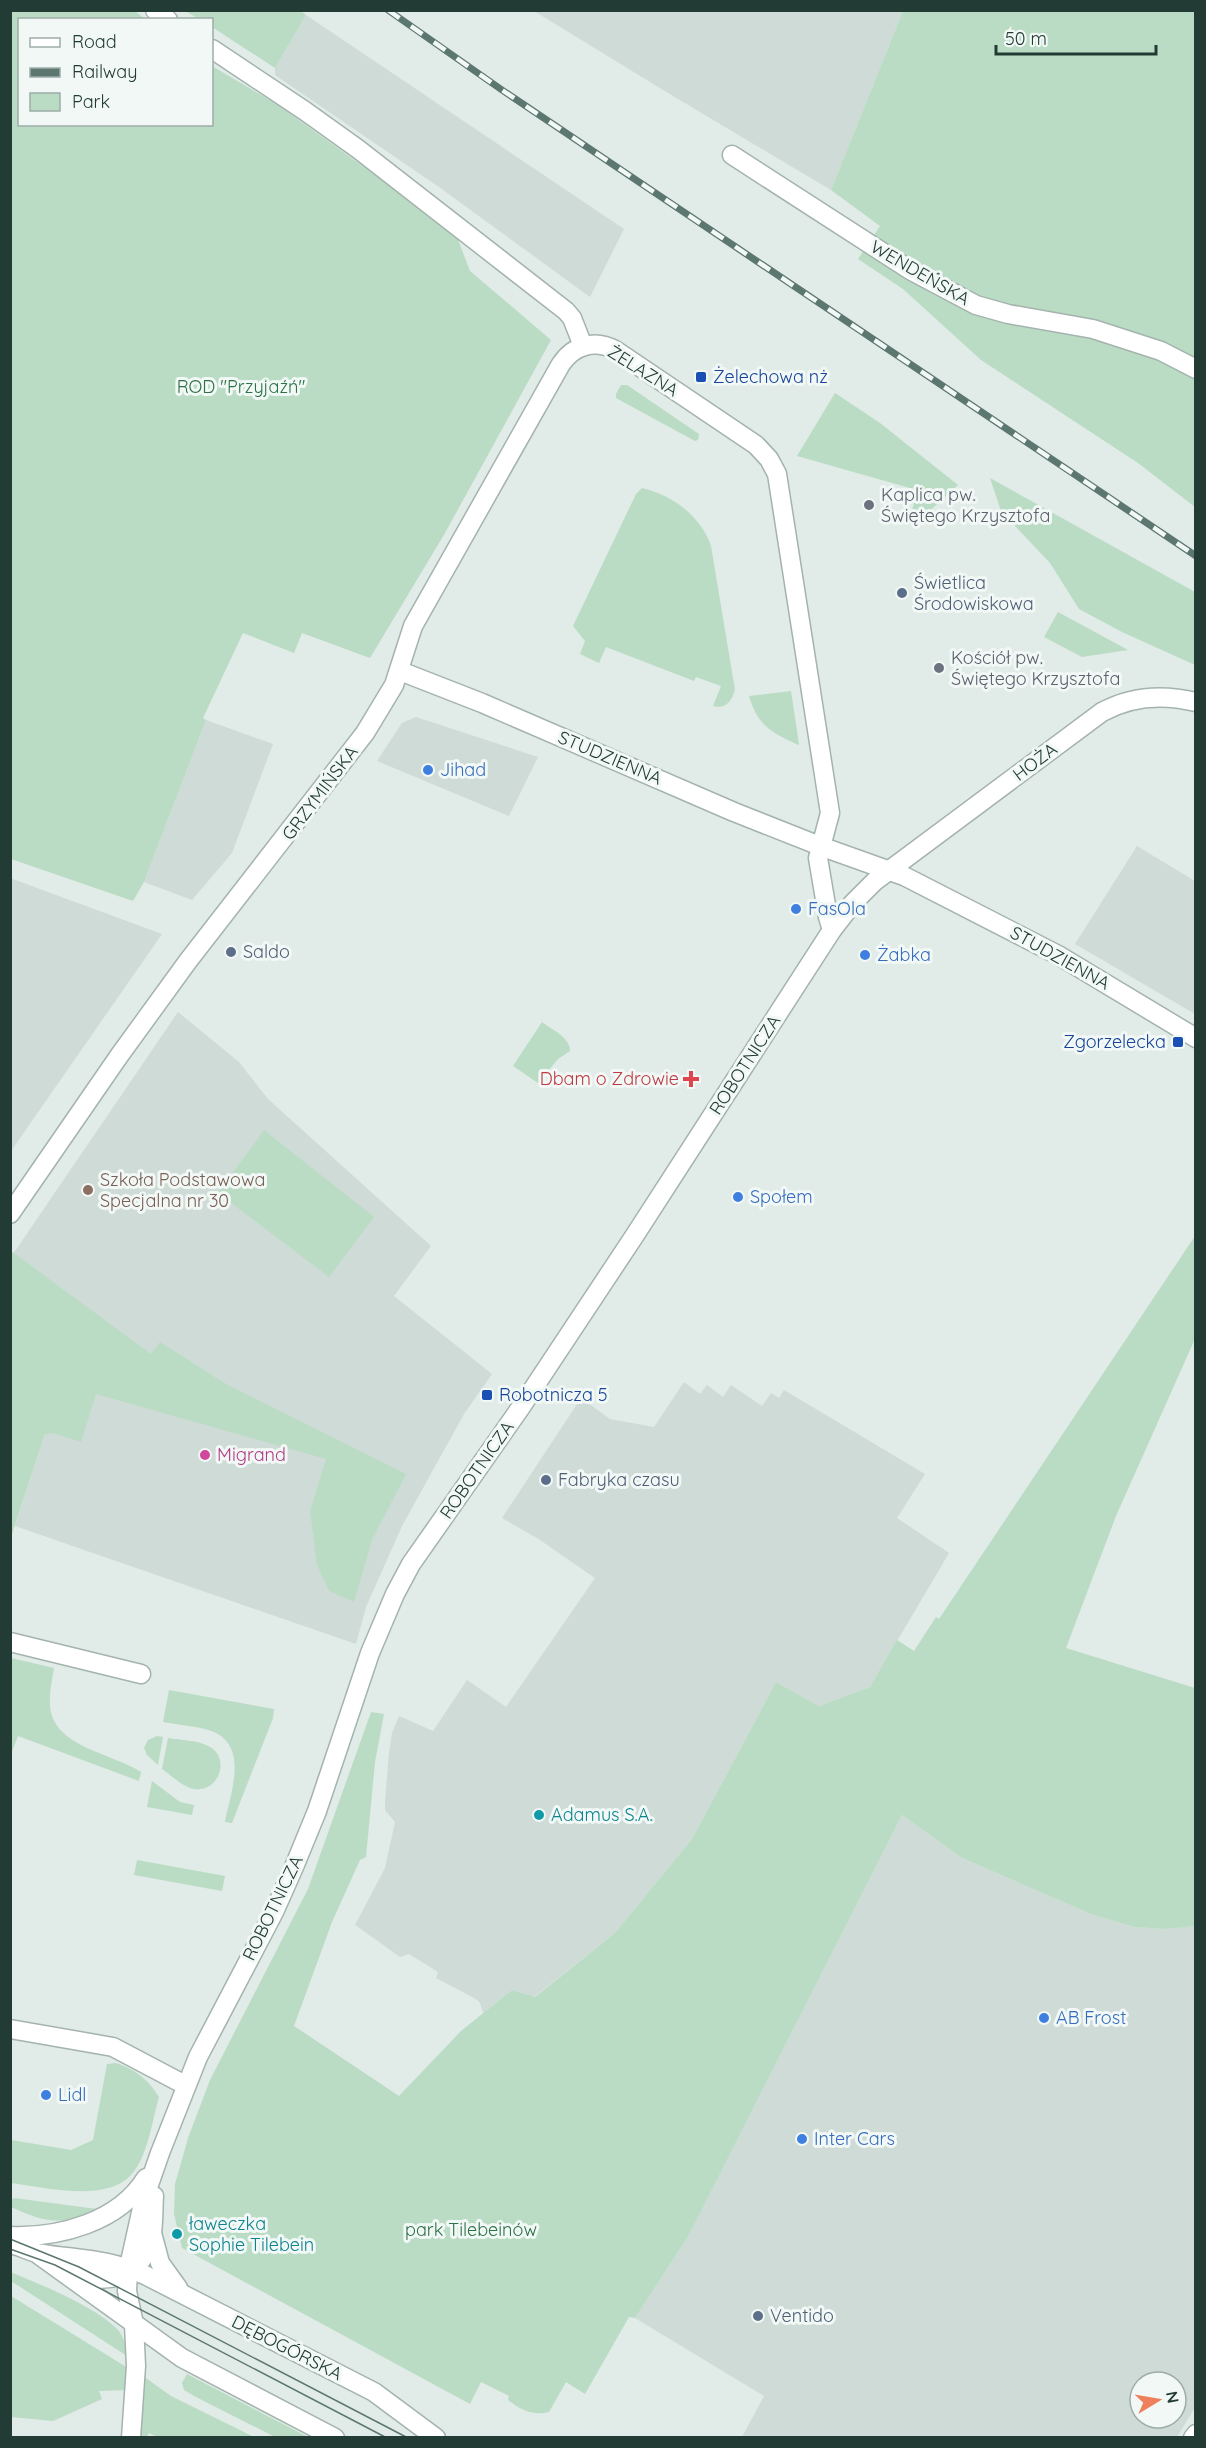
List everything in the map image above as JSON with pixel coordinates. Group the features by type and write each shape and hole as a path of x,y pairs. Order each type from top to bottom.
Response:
{"street":[{"name":"ŻELAZNA","path":"213,50 358,149 566,311 572,318 583,346 602,344 615,350 756,445 769,459 777,474 830,813 820,846"},
{"name":"WENDEŃSKA","path":"732,155 910,270 976,305 1008,314 1093,329 1124,338 1161,351 1196,369"},
{"name":"GRZYMIŃSKA","path":"12,1208 188,961 365,733 388,698 400,671 404,649 413,626 442,573 561,364 572,351 583,346"},
{"name":"STUDZIENNA","path":"400,671 820,846 889,870 935,890 1058,955 1196,1038"},
{"name":"HOŻA","path":"889,870 1101,712 1143,698 1181,698 1196,702"},
{"path":"820,846 818,858 832,930"},
{"name":"ROBOTNICZA","path":"130,2269 144,2199 186,2085 274,1912 294,1867 320,1801 379,1629 407,1572 553,1359 832,930 853,903 889,870"},
{"path":"10,1642 141,1674"},
{"path":"10,2029 113,2047 186,2085"},
{"name":"ROBOTNICZA","path":"130,2269 147,2250 152,2232 156,2184 170,2127"},
{"name":"ROBOTNICZA","path":"10,2236 40,2235 71,2229 113,2211 135,2193 143,2183 170,2127"},
{"name":"ROBOTNICZA","path":"152,2232 157,2256 167,2276 176,2287 191,2298"},
{"name":"DĘBOGÓRSKA","path":"10,2244 35,2252 97,2259 130,2269 374,2392 436,2438"},
{"name":"DĘBOGÓRSKA","path":"35,2252 193,2364 335,2438"},
{"name":"DĘBOGÓRSKA","path":"55,2265 86,2278 101,2280 116,2278 130,2269"},
{"path":"130,2269 127,2291 134,2324 136,2366 131,2438"}],"shaded area":[{"path":"534,11 903,11 831,190"},
{"path":"306,15 624,229 590,297 439,187 275,75 275,68"},
{"path":"416,717 538,757 509,816 377,761 402,723"},
{"path":"206,720 273,744 232,853 192,900 144,882"},
{"path":"1137,846 1195,881 1195,1014 1075,944"},
{"path":"10,878 162,934 11,1151 10,1151"},
{"path":"178,1012 239,1062 268,1099 431,1246 394,1296 492,1374 464,1414 402,1526 366,1607 356,1644 15,1526 45,1434 11,1257"},
{"path":"684,1382 700,1394 707,1385 723,1397 731,1385 762,1406 771,1393 779,1398 784,1390 925,1474 897,1518 949,1553 870,1687 819,1706 776,1682 692,1839 615,1933 534,1997 512,1990 483,2013 476,1999 436,1978 438,1972 409,1954 400,1957 355,1925 385,1868 395,1822 385,1810 392,1733 399,1716 433,1731 467,1680 506,1707 595,1578 537,1538 502,1518 581,1398 610,1419 654,1427"},
{"path":"902,1815 962,1858 1091,1914 1134,1927 1166,1929 1195,1926 1196,2406 1188,2419 1188,2370 1128,2370 1128,2430 1181,2430 1177,2437 742,2437 764,2396 635,2318 689,2235"}],"green space":[{"path":"299,10 306,15 275,68 213,28 213,18 197,18 185,11"},
{"name":"ROD \"Przyjaźń\"","path":"11,11 135,11 144,18 18,18 18,126 213,126 213,67 278,105 457,237 470,271 551,340 445,533 370,658 302,633 294,653 243,633 203,718 206,720 144,882 133,901 11,859"},
{"path":"903,11 1195,11 1195,507 1138,463 981,360 903,289 858,259 880,226 831,190"},
{"path":"621,385 627,385 699,434 698,440 695,441 616,398"},
{"path":"835,393 880,423 958,485 922,518 910,519 917,490 797,456"},
{"path":"990,478 1195,592 1195,665 1122,632 1079,609 1050,563 1001,511"},
{"path":"642,488 664,496 684,508 700,525 711,546 735,690 730,701 725,705 713,706 721,686 696,677 694,681 606,647 599,663 580,654 585,641 573,626 636,494"},
{"path":"1058,612 1128,650 1082,657 1044,637"},
{"path":"791,691 798,745 773,732 761,721 749,696"},
{"path":"542,1022 564,1038 570,1051 558,1059 538,1083 513,1066"},
{"path":"264,1130 374,1217 329,1277 218,1193"},
{"name":"park Tilebeinów","path":"1195,1236 1195,1341 1116,1516 1066,1648 1195,1688 1195,1926 1166,1929 1134,1927 1091,1914 962,1858 902,1815 689,2235 635,2318 629,2317 585,2394 566,2382 549,2412 532,2413 522,2409 508,2400 509,2396 481,2382 470,2404 182,2248 174,2214 175,2184 188,2138 210,2080 308,1889 371,1712 384,1714 375,1762 366,1857 360,1860 332,1922 294,2026 399,2096 461,2031 512,1990 535,1997 615,1933 692,1839 776,1682 819,1706 870,1687 897,1640 914,1651 936,1617 939,1619"},
{"path":"11,1251 151,1354 160,1342 226,1384 406,1474 372,1540 354,1602 329,1591 317,1565 310,1511 326,1459 96,1394 81,1442 53,1433 45,1434 11,1537"},
{"path":"11,1658 54,1668 50,1706 54,1720 61,1731 72,1740 141,1772 139,1781 18,1736 11,1754"},
{"path":"169,1690 274,1709 273,1718 232,1823 225,1822 233,1785 234,1760 231,1749 225,1739 214,1732 163,1722"},
{"path":"157,1736 163,1737 158,1765 147,1755 144,1748 148,1740"},
{"path":"168,1738 200,1743 216,1752 220,1759 219,1774 210,1786 202,1789 190,1788 162,1769"},
{"path":"152,1781 180,1802 194,1805 192,1815 147,1807"},
{"path":"137,1860 225,1876 222,1891 134,1875"},
{"path":"116,2063 141,2076 159,2097 142,2158 131,2175 120,2184 90,2191 56,2190 11,2183 11,2140 71,2150 93,2140 107,2064"},
{"path":"14,2198 97,2209 63,2220 44,2219 11,2207 11,2200"},
{"path":"10,2272 67,2297 108,2321 122,2336 127,2356 11,2281"},
{"path":"11,2296 128,2368 129,2390 99,2391 102,2399 53,2421 11,2417"},
{"path":"187,2374 308,2437 275,2437 194,2396 184,2390 182,2383"},
{"path":"143,2376 171,2396 254,2437 159,2438 149,2433 147,2437 136,2438"}],"tram line":[{"path":"10,2239 79,2267 408,2438"},
{"path":"10,2249 55,2265 387,2438"}],"railway":[{"path":"388,10 502,90 1196,556"}],"place":[{"name":"Żelechowa nż","path":"701,377"},
{"name":"Kaplica pw. Świętego Krzysztofa","path":"869,505"},
{"name":"Świetlica Środowiskowa","path":"902,593"},
{"name":"Kościół pw. Świętego Krzysztofa","path":"939,668"},
{"name":"Jihad","path":"428,770"},
{"name":"FasOla","path":"796,909"},
{"name":"Saldo","path":"231,952"},
{"name":"Żabka","path":"865,955"},
{"name":"Zgorzelecka","path":"1178,1042"},
{"name":"Dbam o Zdrowie","path":"691,1079"},
{"name":"Szkoła Podstawowa Specjalna nr 30","path":"88,1190"},
{"name":"Społem","path":"738,1197"},
{"name":"Robotnicza 5","path":"487,1395"},
{"name":"Migrand","path":"205,1455"},
{"name":"Fabryka czasu","path":"546,1480"},
{"name":"Adamus S.A.","path":"539,1815"},
{"name":"AB Frost","path":"1044,2018"},
{"name":"Lidl","path":"46,2095"},
{"name":"Inter Cars","path":"802,2139"},
{"name":"ławeczka Sophie Tilebein","path":"177,2234"},
{"name":"Ventido","path":"758,2316"}]}
